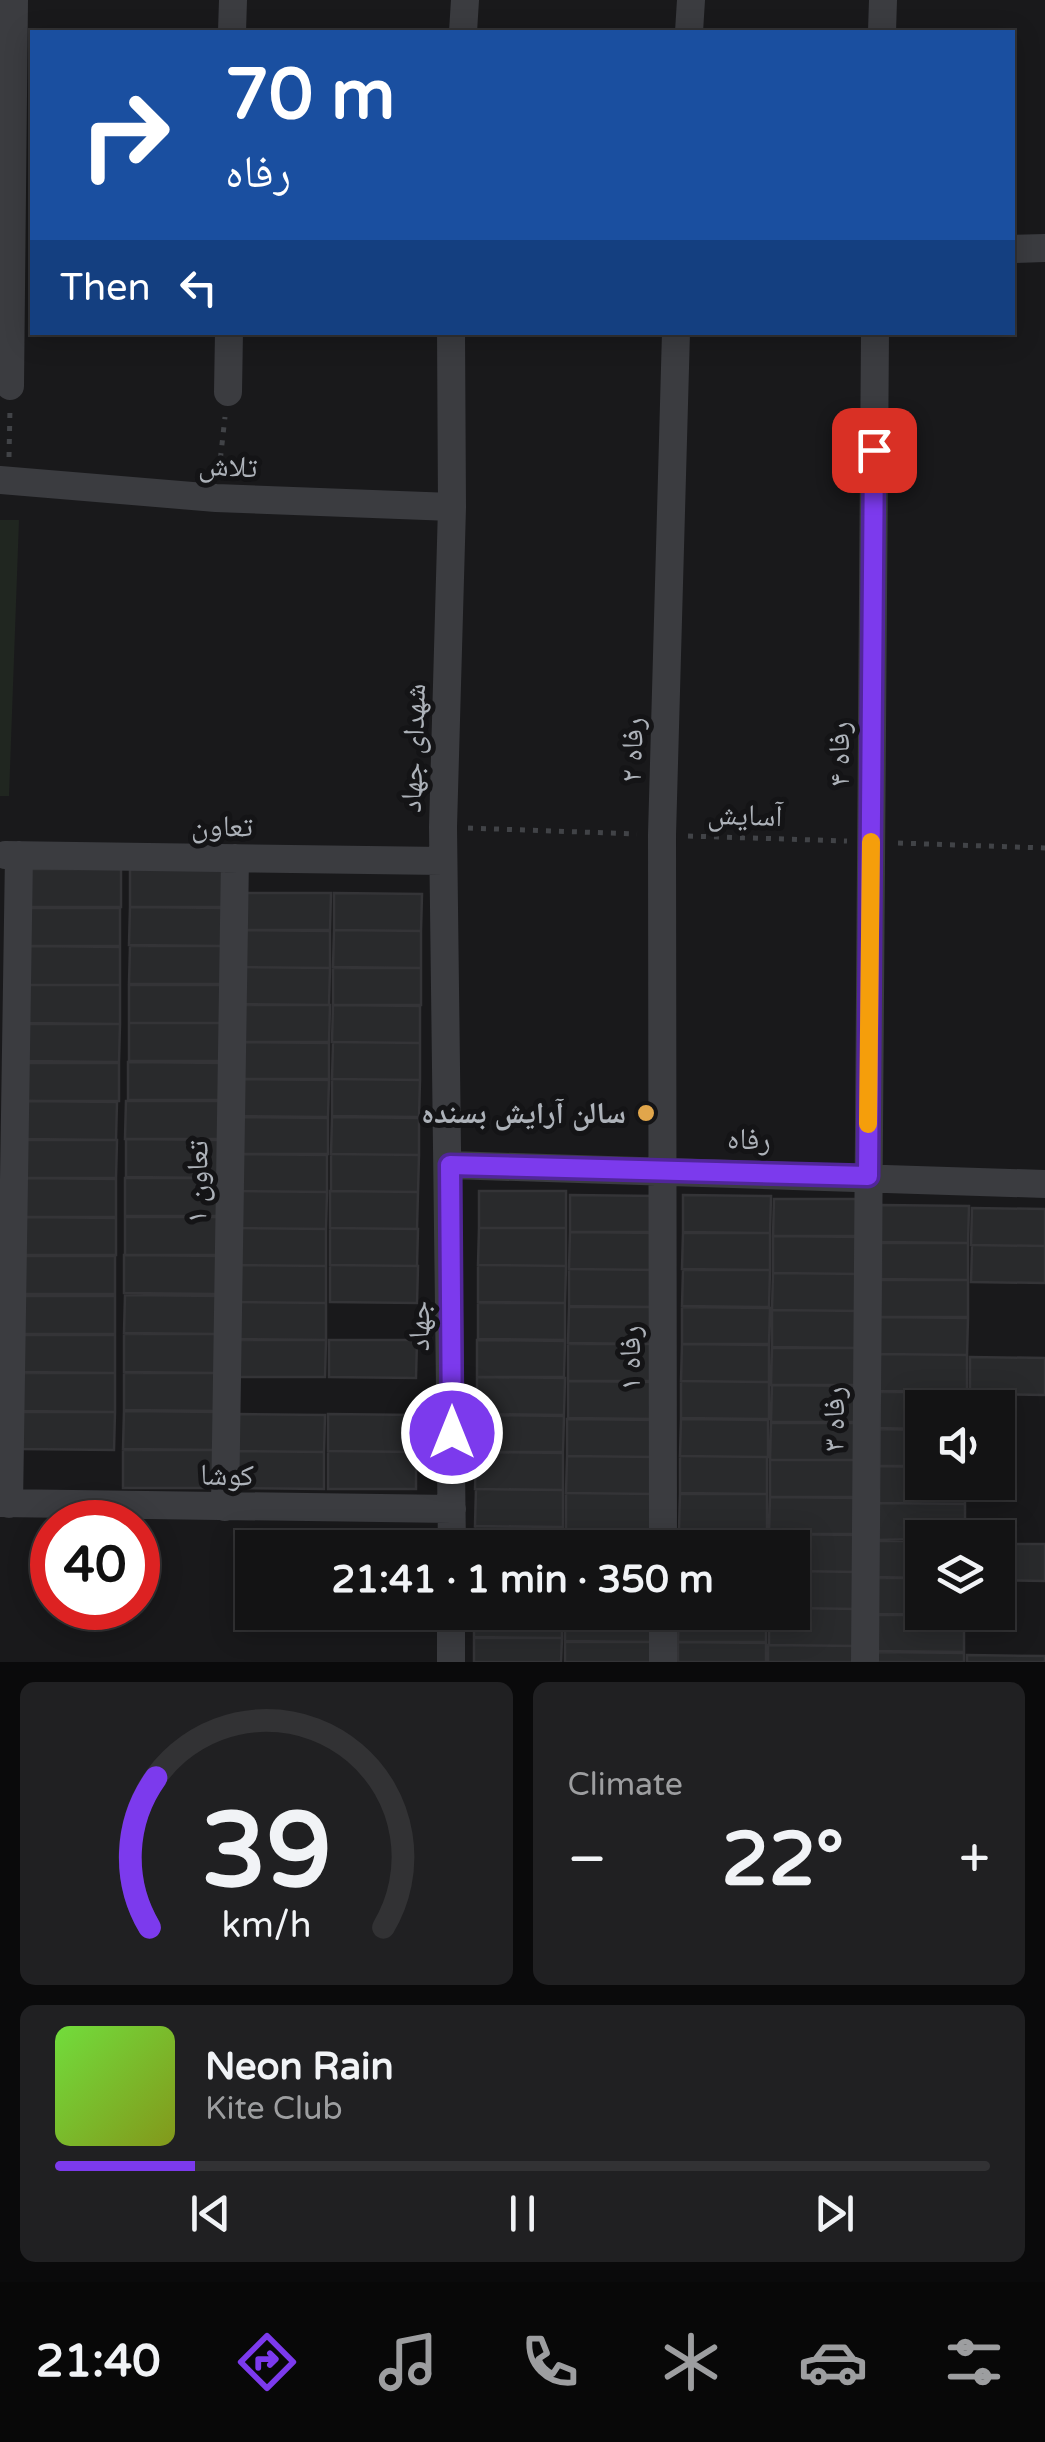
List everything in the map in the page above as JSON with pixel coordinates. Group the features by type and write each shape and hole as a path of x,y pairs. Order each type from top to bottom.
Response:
{"street":[{"path":"10,386 14,0"},
{"path":"232,30 233,0"},
{"path":"463,30 464,0"},
{"path":"689,30 691,0"},
{"path":"882,0 882,30"},
{"path":"1015,249 1045,248"},
{"path":"228,392 229,335"},
{"name":"شهدای جهاد","path":"450,335 452,508 443,827 450,1165"},
{"name":"رفاه ۲","path":"662,1168 662,835 676,335"},
{"name":"رفاه ۴","path":"868,1176 875,335"},
{"name":"تلاش","path":"4,480 216,498 452,508"},
{"path":"4,1504 10,855"},
{"name":"تعاون","path":"10,855 443,862"},
{"name":"تعاون ۱","path":"225,1507 234,858"},
{"name":"رفاه","path":"450,1165 662,1168 1045,1184"},
{"name":"جهاد","path":"450,1165 452,1530"},
{"name":"رفاه ۱","path":"662,1168 663,1530"},
{"name":"رفاه ۳","path":"865,1662 868,1176"},
{"name":"کوشا","path":"4,1504 452,1509"},
{"path":"450,1662 451,1630"},
{"path":"663,1630 663,1662"}],"path":[{"path":"4,480 10,386"},
{"path":"216,498 228,392"},
{"name":"آسایش","path":"443,827 1045,848"}],"shaded area":[{"path":"0,520 19,520 9,796 0,796"}],"building":[{"path":"27,869 121,869 121,907 27,907"},
{"path":"130,869 224,869 224,907 130,907"},
{"path":"243,893 331,893 330,930 243,930"},
{"path":"334,893 422,894 421,931 334,930"},
{"path":"130,907 223,908 223,946 129,945"},
{"path":"27,908 120,908 120,946 27,946"},
{"path":"243,930 330,931 330,968 242,967"},
{"path":"334,930 421,931 421,968 333,967"},
{"path":"27,946 120,947 120,985 26,985"},
{"path":"130,946 223,946 223,984 129,984"},
{"path":"243,967 330,968 329,1005 242,1004"},
{"path":"333,968 421,968 421,1005 333,1005"},
{"path":"26,985 120,985 120,1024 26,1023"},
{"path":"129,985 223,985 223,1023 129,1023"},
{"path":"242,1005 330,1005 329,1042 242,1042"},
{"path":"333,1005 420,1006 420,1043 332,1042"},
{"path":"129,1023 223,1023 222,1061 129,1061"},
{"path":"26,1024 120,1024 119,1062 26,1061"},
{"path":"241,1042 329,1043 329,1079 241,1079"},
{"path":"333,1042 420,1043 420,1080 332,1079"},
{"path":"128,1062 222,1063 221,1100 128,1100"},
{"path":"25,1063 119,1063 119,1101 25,1101"},
{"path":"242,1079 329,1080 328,1117 241,1116"},
{"path":"332,1079 420,1080 419,1117 332,1116"},
{"path":"23,1101 117,1102 116,1140 23,1139"},
{"path":"126,1101 219,1101 219,1139 125,1139"},
{"path":"240,1117 328,1118 328,1154 240,1154"},
{"path":"332,1117 419,1118 419,1155 331,1154"},
{"path":"126,1139 219,1140 219,1178 126,1177"},
{"path":"23,1140 117,1140 116,1178 22,1178"},
{"path":"240,1154 327,1155 327,1192 239,1191"},
{"path":"331,1154 419,1155 418,1192 331,1191"},
{"path":"22,1178 116,1179 116,1217 22,1217"},
{"path":"125,1178 219,1178 219,1216 125,1216"},
{"path":"240,1191 327,1192 326,1229 239,1228"},
{"path":"330,1191 418,1192 417,1229 330,1228"},
{"path":"479,1191 566,1191 566,1228 479,1228"},
{"path":"570,1195 657,1196 657,1232 570,1232"},
{"path":"683,1195 771,1196 770,1233 683,1232"},
{"path":"774,1199 861,1199 861,1236 773,1236"},
{"path":"881,1205 969,1206 968,1243 881,1242"},
{"path":"972,1208 1045,1209 1045,1246 971,1245"},
{"path":"22,1217 116,1218 116,1255 22,1255"},
{"path":"125,1217 219,1217 219,1255 125,1255"},
{"path":"239,1228 326,1229 326,1266 239,1265"},
{"path":"330,1228 418,1229 417,1266 330,1265"},
{"path":"479,1228 566,1228 566,1266 478,1265"},
{"path":"570,1232 657,1233 657,1270 569,1269"},
{"path":"683,1233 770,1233 770,1270 682,1269"},
{"path":"773,1236 861,1237 860,1274 773,1273"},
{"path":"881,1243 968,1243 968,1280 881,1279"},
{"path":"972,1245 1045,1246 1045,1283 971,1282"},
{"path":"124,1255 218,1256 218,1294 124,1293"},
{"path":"21,1256 115,1256 115,1294 21,1294"},
{"path":"239,1265 326,1266 326,1303 238,1302"},
{"path":"330,1265 418,1266 417,1303 330,1302"},
{"path":"478,1265 566,1266 565,1303 478,1302"},
{"path":"569,1269 657,1270 656,1307 569,1306"},
{"path":"683,1270 770,1270 769,1307 682,1306"},
{"path":"773,1273 860,1274 860,1311 772,1310"},
{"path":"881,1280 968,1280 968,1317 880,1317"},
{"path":"125,1295 218,1296 218,1334 124,1333"},
{"path":"22,1296 115,1296 115,1334 21,1334"},
{"path":"239,1302 326,1303 326,1340 238,1339"},
{"path":"478,1303 565,1303 565,1340 478,1339"},
{"path":"569,1307 656,1307 656,1344 568,1343"},
{"path":"682,1307 770,1308 769,1344 682,1344"},
{"path":"772,1310 860,1311 859,1348 772,1347"},
{"path":"880,1317 968,1318 967,1355 880,1354"},
{"path":"124,1334 218,1334 218,1373 124,1372"},
{"path":"22,1335 115,1335 115,1373 21,1372"},
{"path":"238,1340 326,1340 325,1377 238,1377"},
{"path":"329,1340 417,1340 416,1378 329,1377"},
{"path":"477,1340 565,1341 564,1377 477,1377"},
{"path":"568,1344 656,1344 655,1381 568,1381"},
{"path":"682,1344 769,1345 769,1382 681,1381"},
{"path":"772,1348 859,1348 859,1385 771,1385"},
{"path":"880,1354 967,1355 967,1390 879,1391"},
{"path":"970,1357 1045,1358 1045,1395 970,1390"},
{"path":"21,1373 115,1373 115,1412 21,1411"},
{"path":"124,1373 218,1373 217,1411 124,1410"},
{"path":"477,1377 565,1378 564,1415 477,1414"},
{"path":"568,1381 656,1382 655,1419 568,1418"},
{"path":"681,1381 769,1382 769,1419 681,1418"},
{"path":"772,1385 859,1386 859,1422 771,1422"},
{"path":"880,1392 905,1392 905,1429 879,1428"},
{"path":"124,1411 217,1412 217,1450 123,1449"},
{"path":"21,1412 115,1412 114,1450 21,1449"},
{"path":"237,1414 325,1415 324,1452 237,1451"},
{"path":"328,1414 416,1415 415,1452 328,1451"},
{"path":"476,1415 564,1416 563,1452 476,1452"},
{"path":"567,1419 655,1420 654,1457 567,1456"},
{"path":"681,1419 768,1420 768,1457 680,1456"},
{"path":"771,1423 858,1423 858,1460 770,1460"},
{"path":"879,1429 905,1430 905,1466 879,1466"},
{"path":"123,1450 217,1450 216,1488 123,1488"},
{"path":"237,1451 324,1452 324,1489 237,1488"},
{"path":"328,1451 416,1452 416,1489 328,1489"},
{"path":"476,1452 563,1453 563,1490 475,1489"},
{"path":"567,1456 654,1457 654,1494 566,1493"},
{"path":"680,1456 767,1457 767,1494 680,1493"},
{"path":"770,1460 857,1460 857,1497 770,1497"},
{"path":"878,1466 905,1467 905,1500 965,1500 965,1504 878,1503"},
{"path":"476,1489 563,1490 563,1527 475,1526"},
{"path":"566,1493 654,1494 653,1530 566,1530"},
{"path":"680,1494 767,1494 767,1530 679,1530"},
{"path":"770,1497 858,1498 857,1534 769,1530"},
{"path":"877,1503 965,1504 965,1520 905,1520 905,1539 877,1540"},
{"path":"475,1526 563,1527 563,1530 475,1530"},
{"path":"810,1534 857,1535 856,1572 810,1571"},
{"path":"878,1541 905,1541 905,1578 877,1577"},
{"path":"1015,1544 1045,1544 1045,1581 1015,1580"},
{"path":"810,1571 857,1572 856,1609 810,1608"},
{"path":"877,1578 905,1578 905,1614 877,1614"},
{"path":"810,1608 857,1609 856,1646 769,1645 769,1630 810,1630"},
{"path":"877,1615 905,1615 905,1630 964,1630 964,1652 876,1651"},
{"path":"474,1630 562,1630 562,1638 474,1637"},
{"path":"565,1630 653,1630 653,1642 565,1641"},
{"path":"678,1630 766,1630 766,1642 678,1642"},
{"path":"474,1638 562,1638 561,1662 474,1662"},
{"path":"565,1642 652,1642 652,1662 565,1662"},
{"path":"678,1642 766,1643 766,1662 678,1662"},
{"path":"768,1645 856,1646 856,1662 768,1662"},
{"path":"876,1652 964,1653 964,1662 876,1662"},
{"path":"967,1655 1045,1656 1045,1662 967,1662"}],"slow traffic":[{"path":"868,1124 871,842"}],"place":[{"name":"سالن آرایش بسنده","path":"646,1113"}],"route":[{"path":"452,1433 450,1165 868,1176 874,450"}]}
